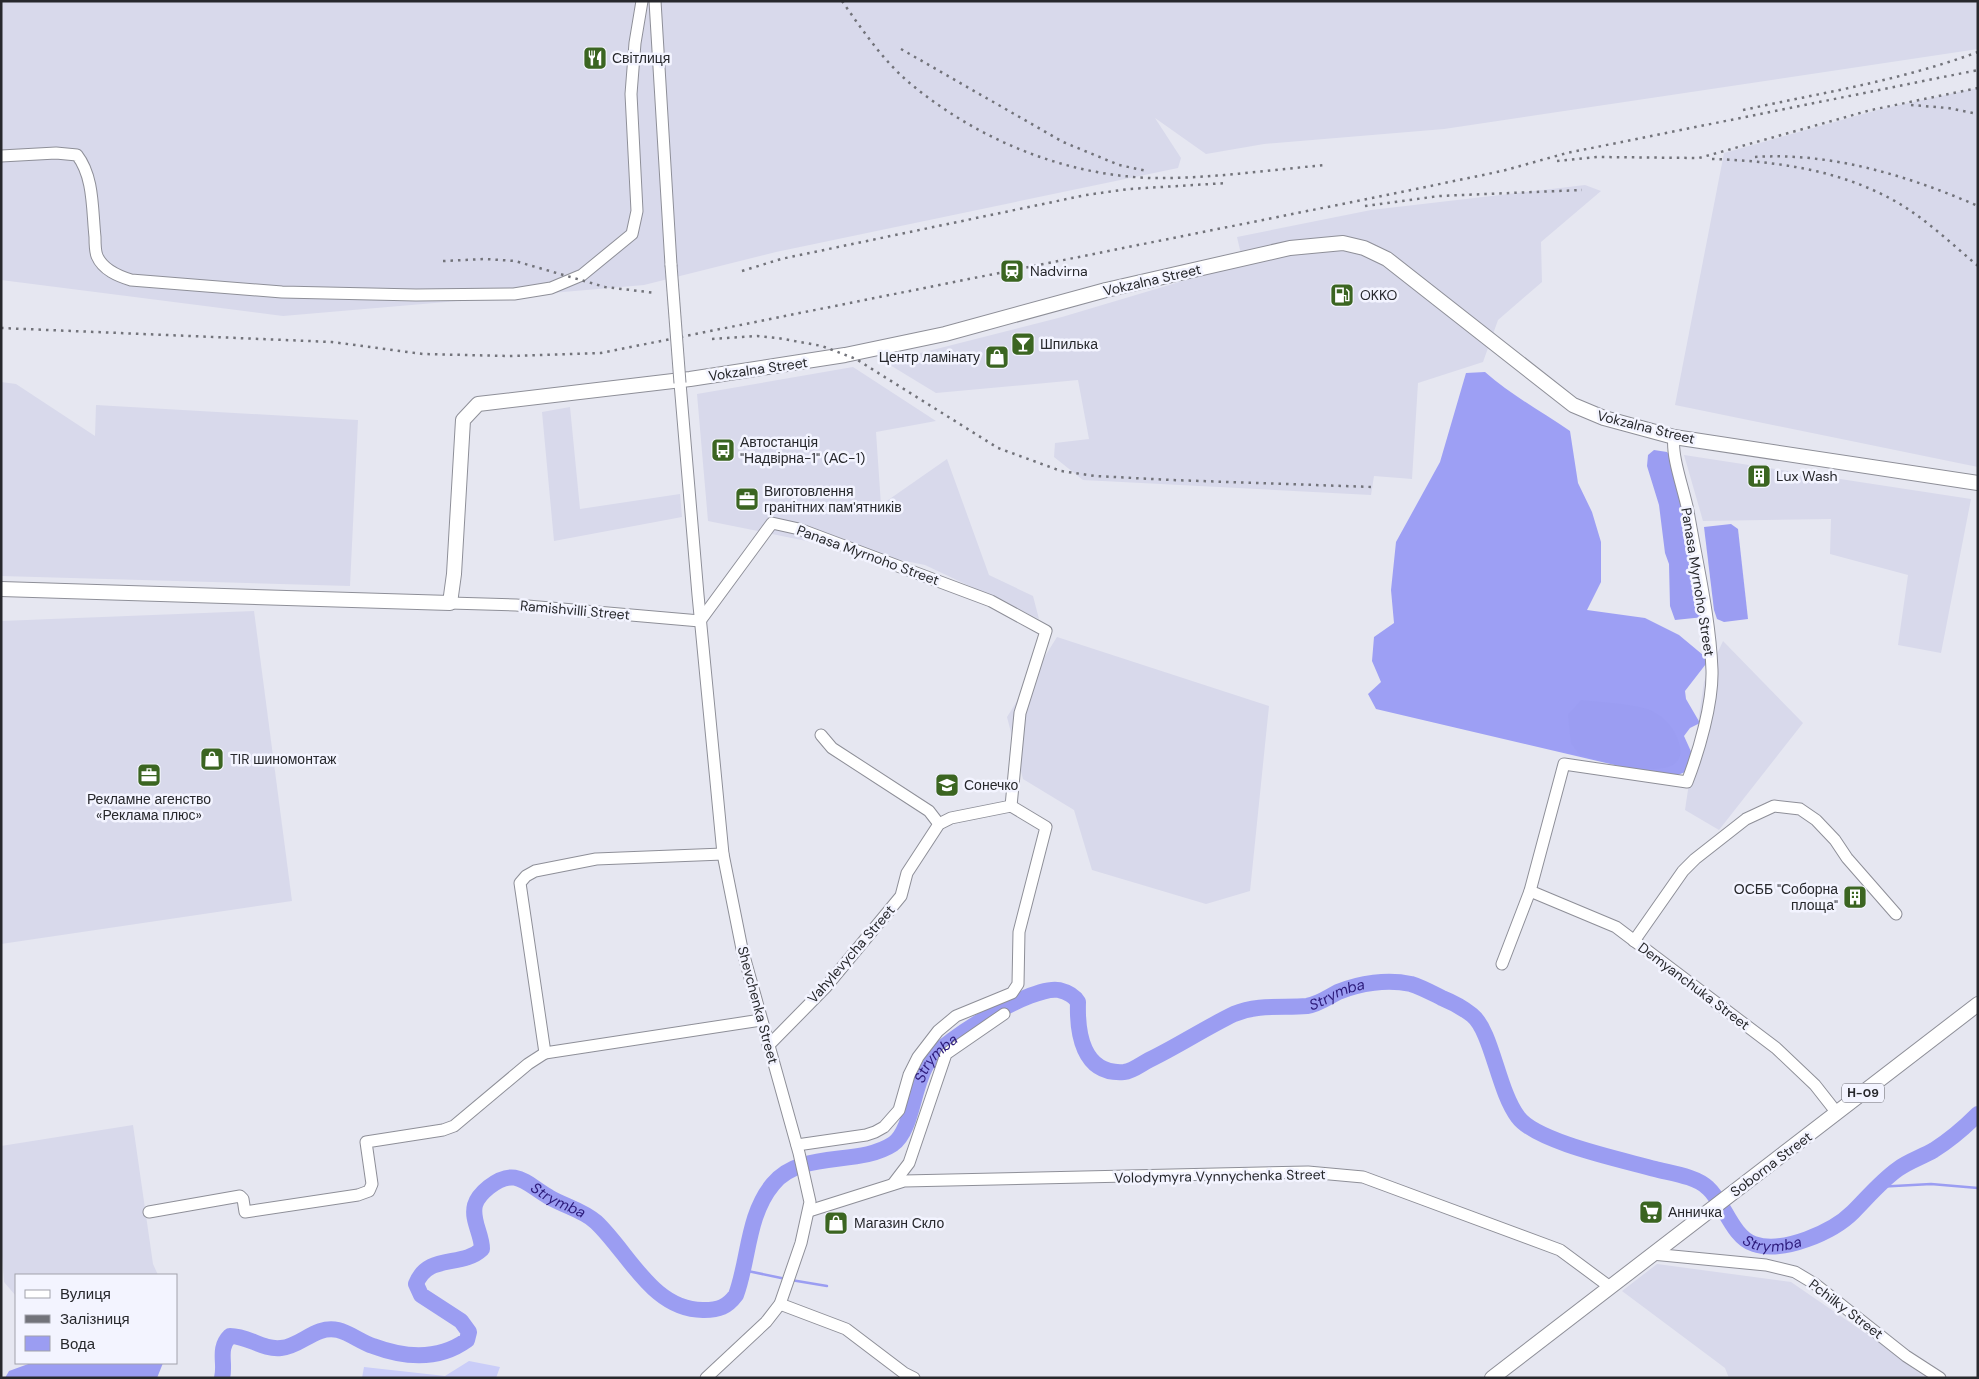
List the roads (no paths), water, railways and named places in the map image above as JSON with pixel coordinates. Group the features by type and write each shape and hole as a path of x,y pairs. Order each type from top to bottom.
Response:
{"main road":[{"name":"Vokzalna Street","path":"450,603 454,574 464,420 469,412 478,404 699,378 845,355 946,334 1106,290 1290,248 1343,242 1364,248 1387,259 1414,278 1573,405 1604,418 1674,437 1978,482"},
{"path":"1,589 450,603"},
{"name":"Soborna Street","path":"1492,1378 1978,1004"}],"street":[{"path":"1,156 56,152 76,154 85,166 89,178 97,256 104,267 115,275 131,280 282,292 416,295 514,294 551,288 582,275 632,234 637,211 631,94 635,43 642,1"},
{"name":"Shevchenka Street","path":"655,5 671,265 700,621 724,854 742,949 798,1149 808,1189 809,1211 792,1271 780,1304 766,1322 706,1378"},
{"name":"Panasa Myrnoho Street","path":"1530,891 1564,764 1687,782 1699,750 1712,672 1706,614 1682,479 1672,445 1674,437"},
{"name":"Panasa Myrnoho Street","path":"700,621 772,523 799,529 991,601 1046,631 1020,713 1010,806"},
{"name":"Ramishvilli Street","path":"450,603 516,605 700,621"},
{"path":"798,1149 866,1135 884,1126 899,1110 909,1075 918,1057 938,1030 956,1016 1012,993 1018,984 1020,970 1017,958 1019,932 1046,827 1010,806 951,818 939,824 929,810 832,748 821,735"},
{"path":"1634,941 1683,871 1694,859 1746,819 1774,806 1800,809 1816,820 1836,840 1847,858 1896,914"},
{"name":"Vahylevycha Street","path":"768,1046 825,988 901,896 907,873 939,824"},
{"path":"545,1053 520,883 526,876 535,871 596,859 724,854"},
{"path":"1502,964 1530,891"},
{"name":"Demyanchuka Street","path":"1530,891 1590,914 1616,927 1776,1048 1815,1084 1837,1113"},
{"path":"893,1184 909,1163 946,1054 1004,1014"},
{"path":"149,1212 240,1196 243,1199 245,1212 358,1195 369,1190 372,1184 366,1142 443,1130 454,1126 528,1064 545,1053 761,1020"},
{"name":"Volodymyra Vynnychenka Street","path":"809,1211 904,1181 1308,1172 1363,1177 1560,1250 1610,1287"},
{"name":"Pchilky Street","path":"1652,1254 1766,1265 1795,1272 1815,1284 1906,1356 1940,1378"},
{"path":"780,1304 846,1329 904,1373 914,1378"}],"water":[{"path":"1654,450 1667,452 1672,459 1704,617 1675,620 1670,606 1669,564 1665,553 1659,505 1647,466 1648,455"},
{"path":"1731,524 1738,529 1748,619 1724,622 1717,619 1714,610 1704,527"},
{"path":"1581,700 1635,706 1650,710 1667,722 1673,730 1678,740 1680,755 1673,765 1660,768 1643,768 1624,766 1580,755 1571,743 1568,715"},
{"path":"28,1364 163,1364 157,1378 5,1378 9,1371"}],"waterway":[{"name":"Strymba","path":"222,1378 223,1351 226,1341 230,1336 243,1338 268,1347 281,1348 296,1344 322,1330 330,1329 347,1333 385,1350 409,1355 433,1354 445,1351 467,1340 469,1332 461,1321 421,1295 416,1284 421,1274 429,1268 437,1264 474,1255 482,1249 474,1216 475,1205 479,1197 487,1189 498,1181 507,1178 520,1179 549,1197 591,1218 608,1235 643,1278 670,1301 686,1308 704,1310 722,1307 736,1295 753,1224 764,1196 773,1184 785,1173 799,1166 864,1155 879,1151 893,1144 905,1128 924,1070 938,1051 990,1015 1011,1004 1047,991 1059,990 1074,997 1078,1002 1081,1038 1091,1059 1099,1067 1110,1071 1124,1072 1134,1069 1223,1019 1243,1011 1261,1008 1307,1006 1338,992 1364,984 1393,982 1415,985 1450,1001 1472,1015 1479,1023 1485,1034 1511,1106 1518,1117 1528,1126 1542,1134 1581,1149 1683,1175 1703,1184 1714,1194 1734,1227 1746,1240 1754,1244 1766,1246 1793,1244 1821,1234 1833,1227 1853,1212 1880,1184 1898,1169 1940,1146 1957,1134 1978,1114"},
{"path":"1876,1187 1931,1184 1978,1188"},
{"path":"743,1270 786,1279"},
{"path":"791,1280 827,1286"}],"railway":[{"path":"842,1 874,46 892,66 912,85 938,105 994,138 1055,162 1086,170 1151,178 1217,176 1325,165"},
{"path":"901,49 1063,142 1119,165 1147,171"},
{"path":"1743,110 1891,78 1978,52"},
{"path":"1,328 332,342 423,354 509,356 601,353 1392,194 1502,171 1567,153 1978,70"},
{"path":"1557,161 1597,157 1699,158 1871,110 1978,88"},
{"path":"1911,105 1948,108 1978,114"},
{"path":"1755,157 1784,156 1812,158 1869,168 1925,185 1978,206"},
{"path":"1712,159 1785,165 1832,175 1856,183 1900,204 1978,266"},
{"path":"742,271 781,259 1086,195 1129,189 1227,183"},
{"path":"1365,206 1439,196 1582,190"},
{"path":"443,261 485,259 515,261 605,287 656,293"},
{"path":"712,339 757,336 822,346 856,359 998,448 1061,471 1095,476 1172,480 1372,487"}],"place":[{"name":"Світлиця","path":"595,58"},
{"name":"Nadvirna","path":"1012,271"},
{"name":"OKKO","path":"1342,295"},
{"name":"Шпилька","path":"1023,344"},
{"name":"Центр ламінату","path":"997,357"},
{"name":"Автостанція \"Надвірна-1\" (АС-1)","path":"723,450"},
{"name":"Lux Wash","path":"1759,476"},
{"name":"Виготовлення гранітних пам'ятників","path":"747,499"},
{"name":"TIR шиномонтаж","path":"212,759"},
{"name":"Рекламне агенство «Реклама плюс»","path":"149,775"},
{"name":"Сонечко","path":"947,785"},
{"name":"ОСББ \"Соборна площа\"","path":"1855,897"},
{"name":"Анничка","path":"1651,1212"},
{"name":"Магазин Скло","path":"836,1223"}]}
